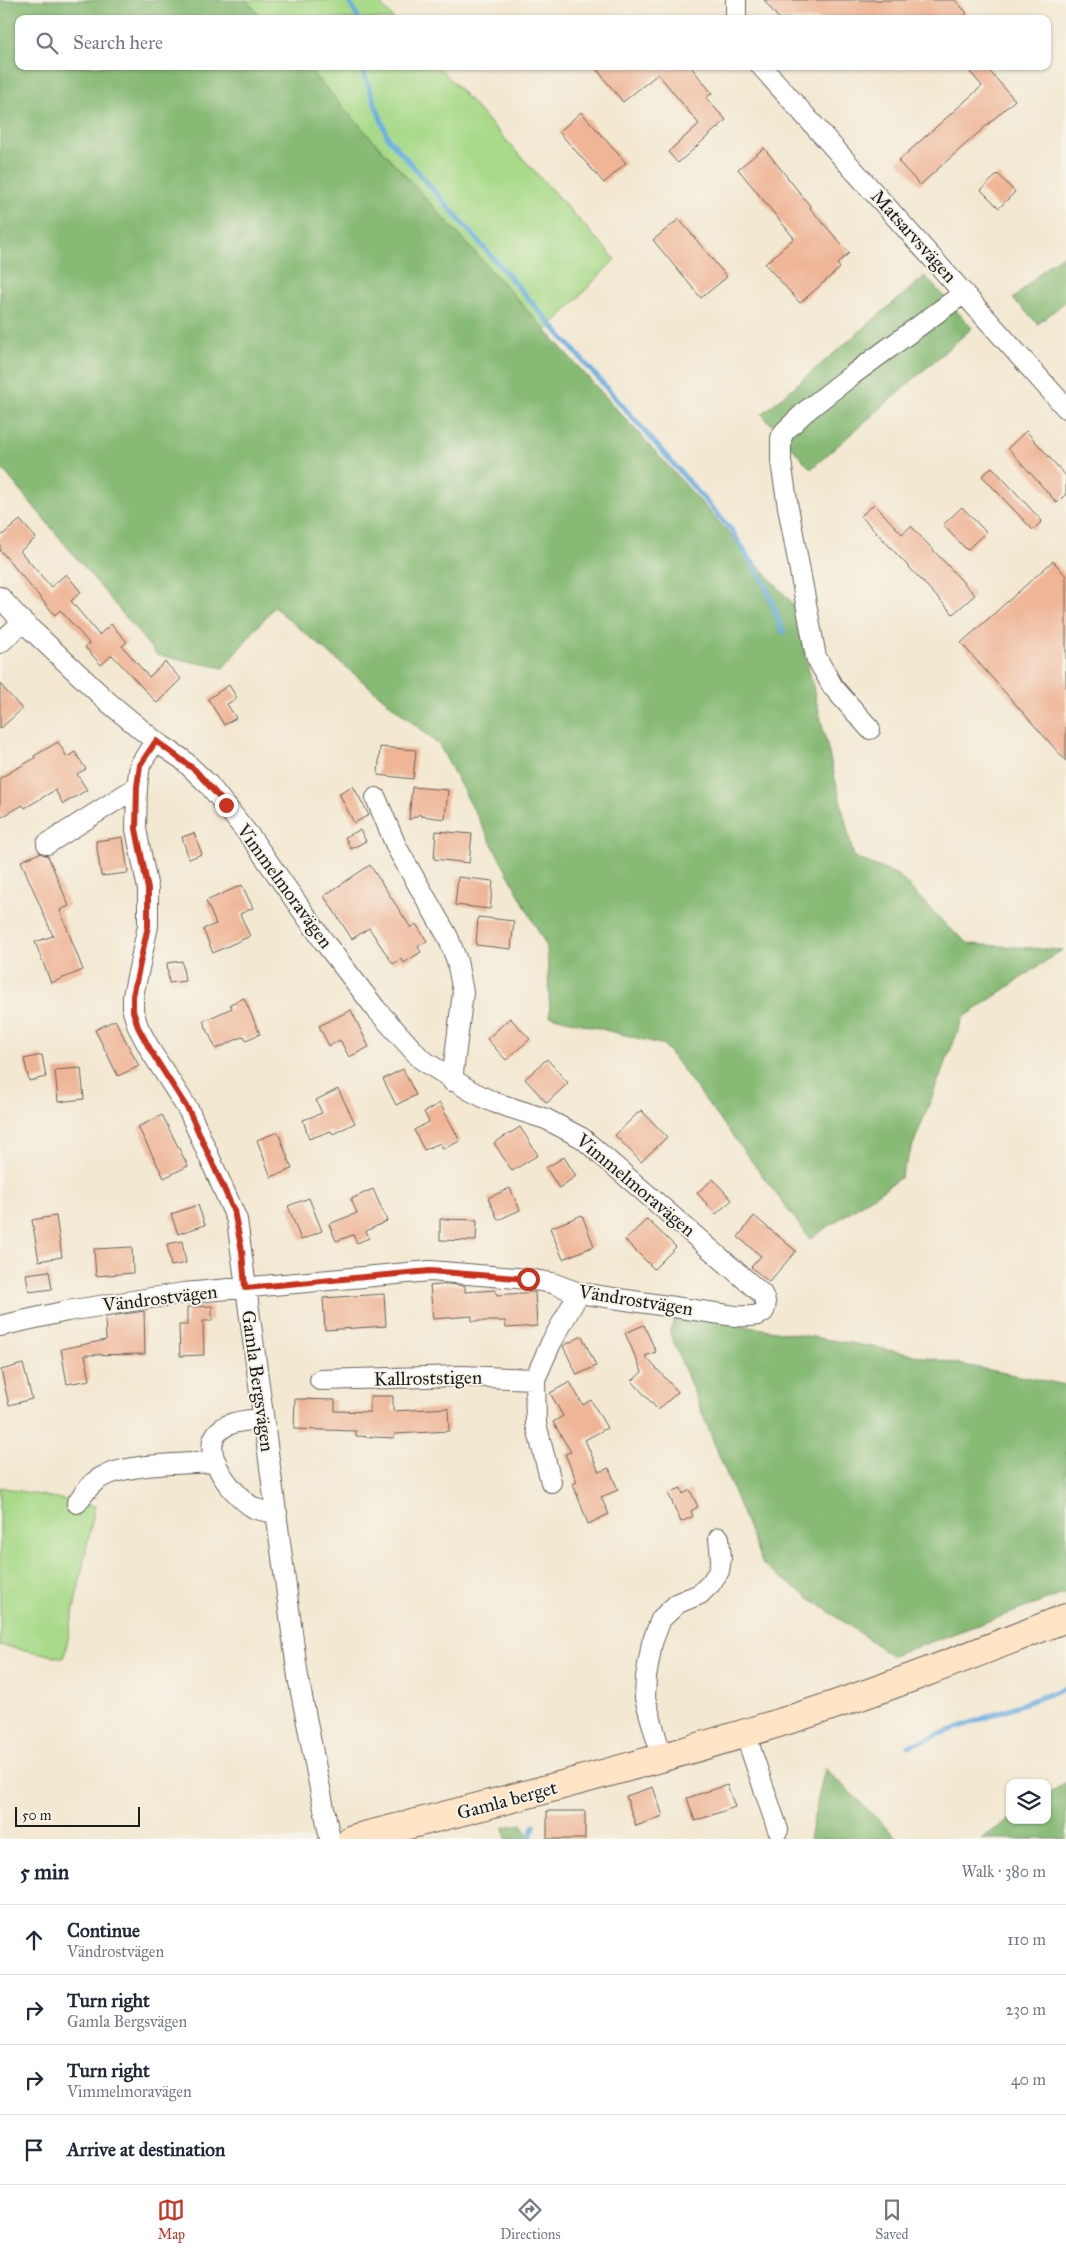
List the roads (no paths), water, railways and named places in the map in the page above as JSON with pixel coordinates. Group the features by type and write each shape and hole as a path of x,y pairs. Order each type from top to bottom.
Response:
{"main road":[{"name":"Gamla berget","path":"352,1839 662,1758 745,1733 905,1680 1066,1618"}],"street":[{"path":"736,0 736,15"},
{"name":"Matsarvsvägen","path":"765,70 1066,408"},
{"path":"870,729 833,687 816,657 788,507 781,462 781,438 785,431 806,411 964,293"},
{"name":"Vimmelmoravägen","path":"0,597 23,622 108,702 156,741 182,759 209,785 252,839 325,943 376,1010 421,1059 452,1081 493,1102 546,1119 582,1138 762,1294 766,1302 765,1309"},
{"path":"0,643 23,622"},
{"name":"Gamla Bergsvägen","path":"156,741 140,765 137,787 136,829 148,889 148,926 133,996 133,1011 138,1027 152,1053 189,1111 234,1211 242,1251 245,1288 298,1677 330,1839"},
{"path":"47,844 137,787"},
{"path":"376,798 398,848 448,937 457,961 463,992 452,1081"},
{"name":"Vändrostvägen","path":"0,1326 67,1311 184,1292 430,1271 528,1279 552,1283 579,1293 735,1316 751,1317 760,1315 765,1309"},
{"path":"551,1482 536,1424 535,1379 551,1343 579,1293"},
{"name":"Kallroststigen","path":"320,1380 461,1376 535,1379"},
{"path":"263,1419 227,1425 215,1437 213,1453 225,1482 255,1508 277,1513"},
{"path":"77,1503 89,1487 104,1476 139,1468 216,1462"},
{"path":"662,1758 645,1698 646,1677 652,1643 661,1619 678,1602 700,1594 719,1572 721,1558 718,1538"},
{"path":"745,1733 778,1830"}],"waterway":[{"path":"348,0 357,15"},
{"path":"362,70 388,138 732,531 765,584 783,632"},
{"path":"908,1746 1066,1688"},
{"path":"530,1839 534,1826"}]}
